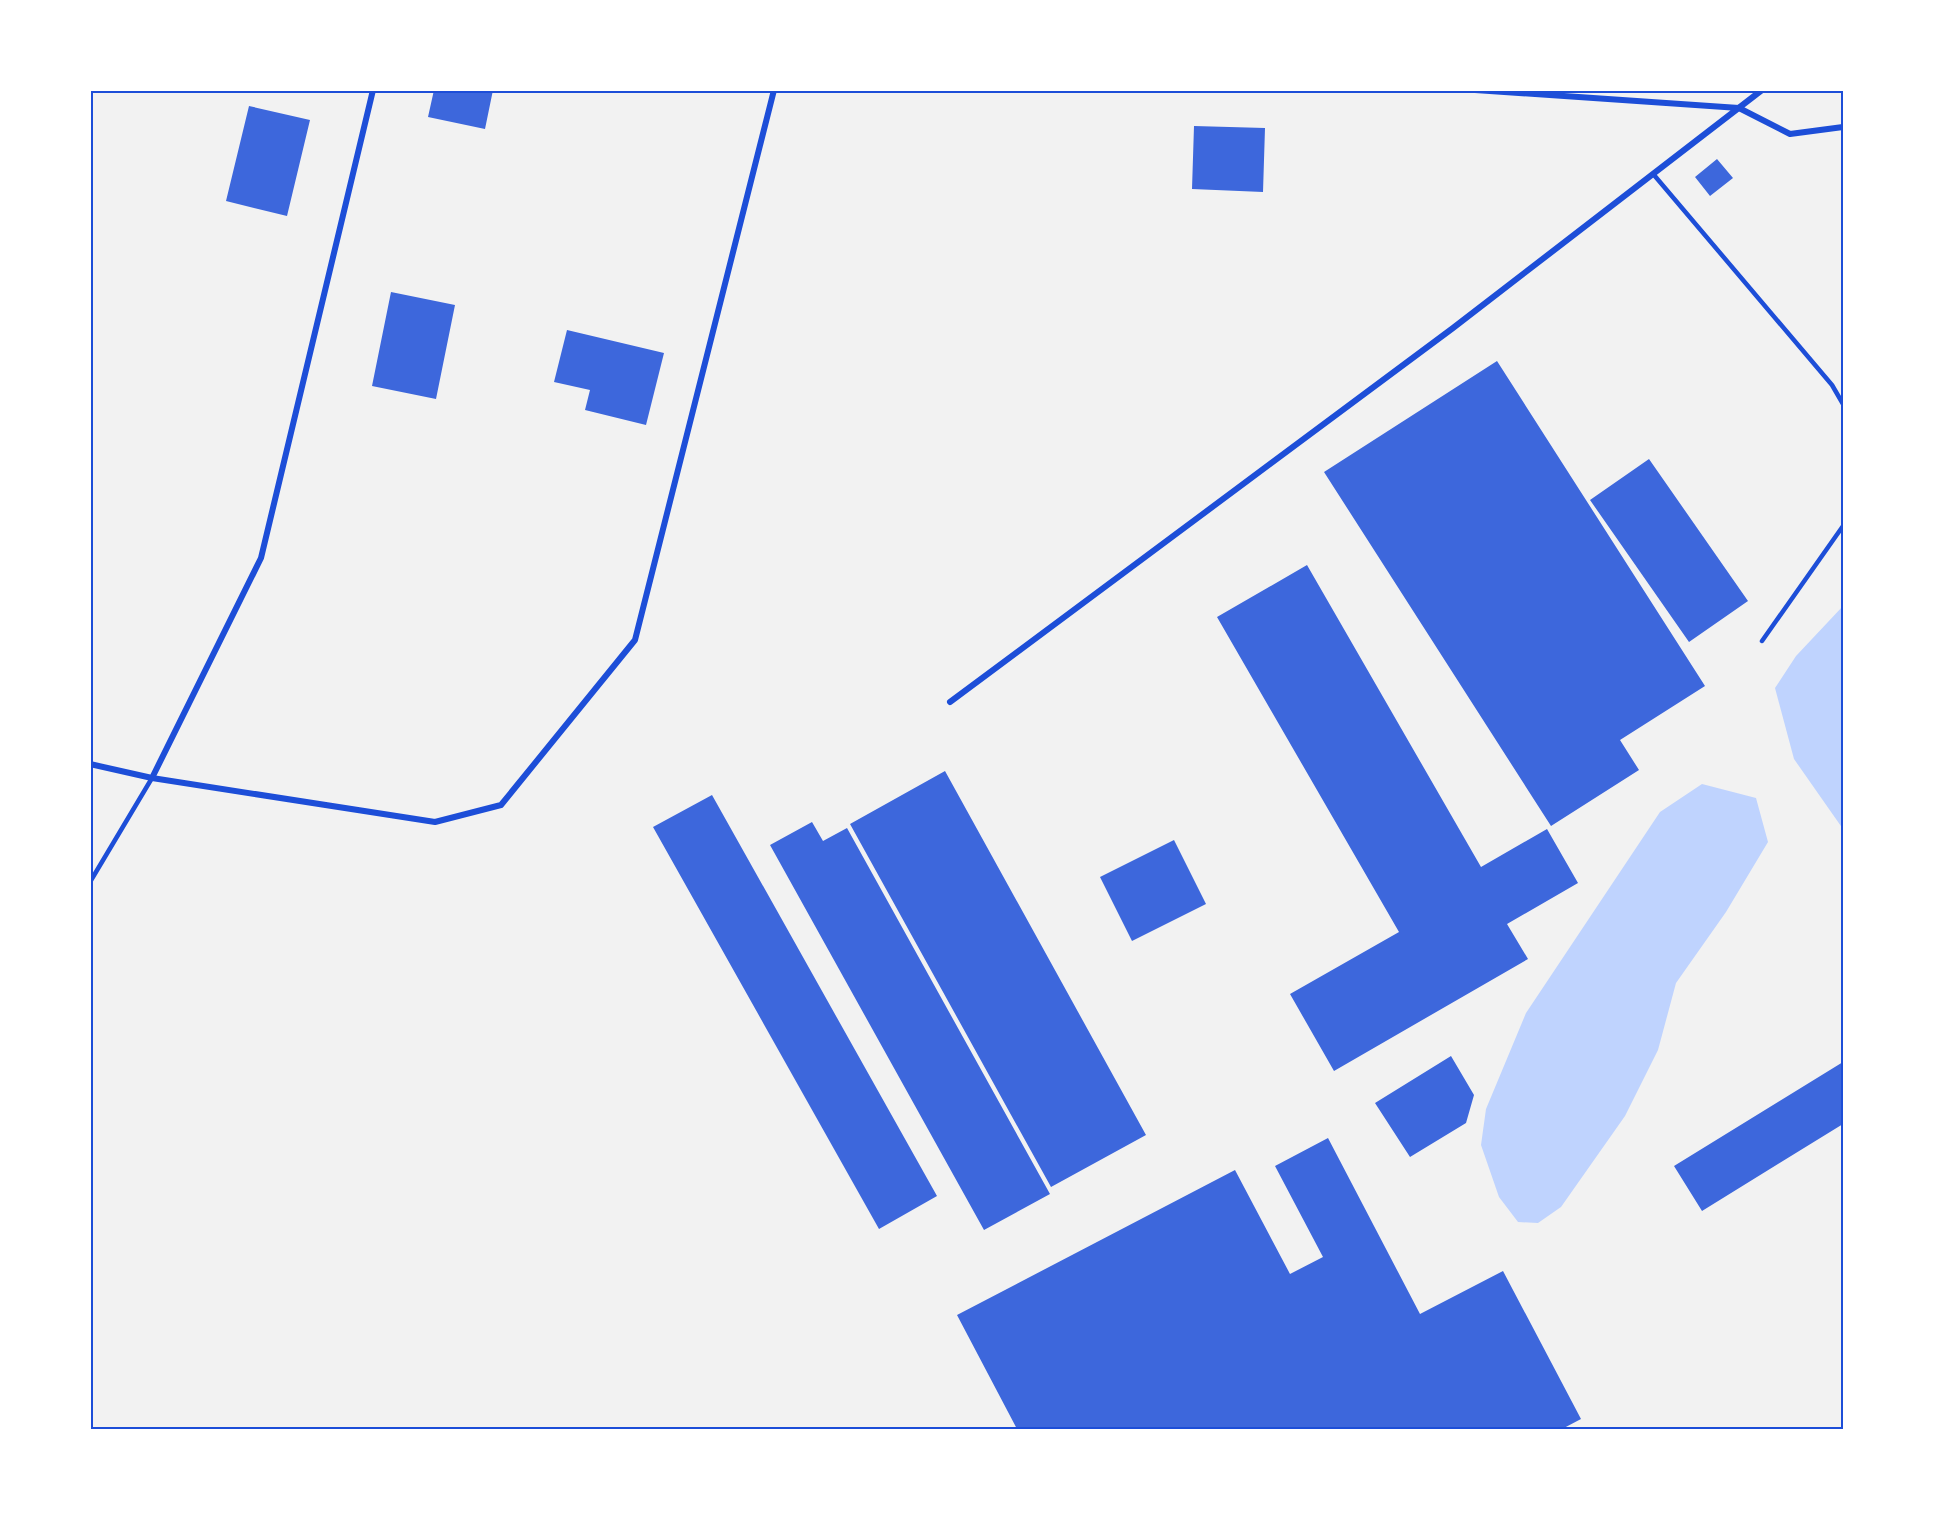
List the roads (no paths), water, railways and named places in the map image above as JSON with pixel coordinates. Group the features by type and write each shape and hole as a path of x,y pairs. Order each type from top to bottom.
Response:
{"street":[{"path":"152,778 261,558 373,90"},
{"path":"90,764 152,778 435,822 501,805 635,640 774,90"},
{"path":"1476,90 1739,108 1790,134 1843,127"},
{"path":"950,702 1654,175 1762,90"}],"lane":[{"path":"1654,175 1832,385 1843,404"},
{"path":"1762,641 1843,526"},
{"path":"90,882 152,778"}],"water":[{"path":"1843,606 1843,829 1794,759 1775,688 1796,656"},
{"path":"1702,784 1756,798 1768,842 1726,912 1676,983 1658,1050 1625,1116 1561,1207 1538,1223 1518,1222 1499,1197 1481,1145 1486,1109 1526,1013 1660,812"}]}
